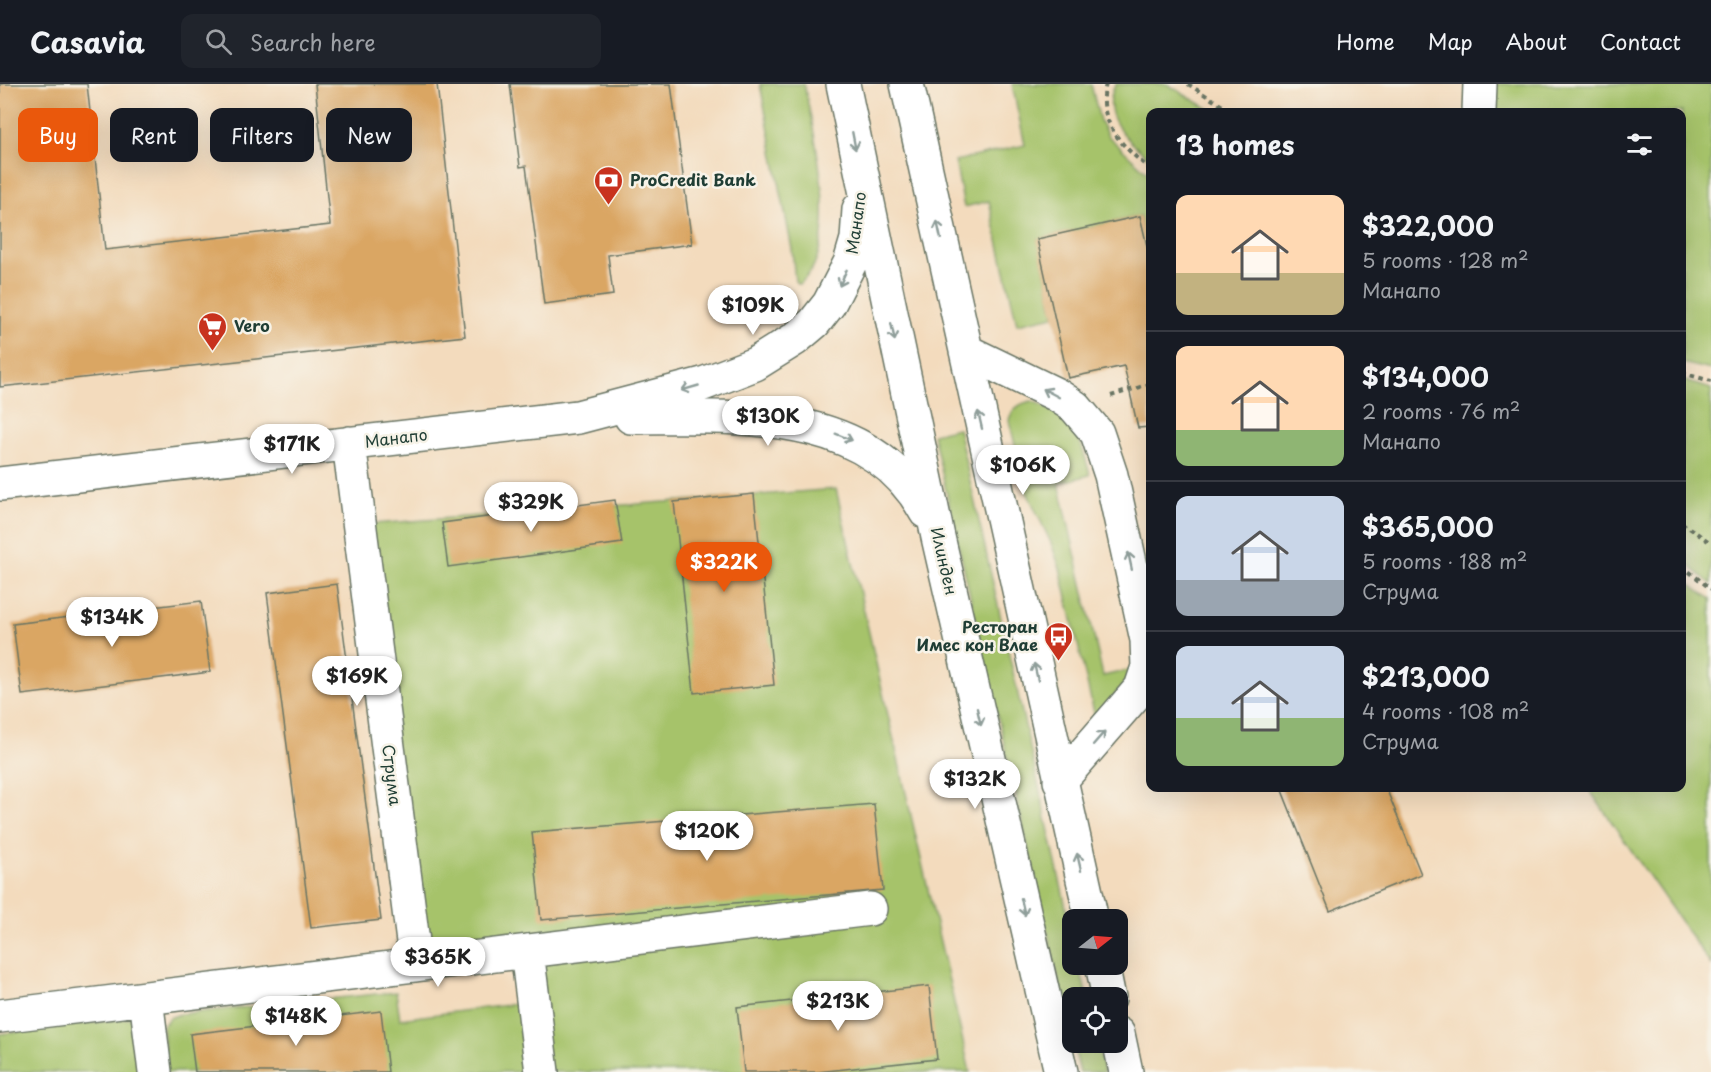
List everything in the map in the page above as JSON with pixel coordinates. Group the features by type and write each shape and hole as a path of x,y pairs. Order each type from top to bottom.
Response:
{"street":[{"name":"Илинден","path":"843,84 861,180 938,537 1061,1072"},
{"path":"907,84 1089,909"},
{"path":"1479,84 1479,108"},
{"name":"Манапо","path":"578,417 703,384 755,364 795,339 829,304 850,263 857,239 861,180"},
{"path":"966,351 1076,407 1097,433 1111,475 1146,635"},
{"name":"Манапо","path":"0,484 578,417 752,420 838,434 870,451 903,477 917,495 938,537"},
{"name":"Струма","path":"349,443 416,965"},
{"path":"1060,781 1141,688 1146,673"},
{"path":"0,1016 870,909"},
{"path":"527,951 542,1072"},
{"path":"146,998 155,1072"},
{"path":"1122,1053 1126,1072"}],"path":[{"path":"1106,84 1106,120 1113,133 1146,165"},
{"path":"1188,84 1226,108"},
{"path":"1686,374 1711,381"},
{"path":"1686,526 1711,543"},
{"path":"1686,569 1711,590"}],"green space":[{"path":"760,84 804,84 819,159 823,218 820,245 813,268 799,284 795,281 792,249"},
{"path":"1012,84 1091,84 1100,121 1108,136 1146,171 1146,242 1140,216 1038,239 1054,316 1017,324 989,201 964,207 955,161 1025,145"},
{"path":"1116,84 1167,84 1207,108 1146,108 1146,155 1125,136 1118,126 1113,117 1111,95"},
{"path":"1484,84 1711,84 1711,370 1686,364 1686,108 1486,108"},
{"path":"1686,381 1711,389 1711,584 1686,563"},
{"path":"1032,401 1047,407 1067,421 1078,438 1090,475 1059,483 1103,676 1134,669 1133,674 1095,717 1060,568 1026,490 1009,420 1017,407"},
{"path":"958,428 1066,909 1062,909 1062,975 1082,975 1084,987 1062,987 1062,995 933,434"},
{"path":"836,489 970,1072 542,1072 527,951 416,965 360,525"},
{"path":"1686,582 1711,599 1711,965 1591,792 1686,792"},
{"path":"396,992 400,1019 523,1003 531,1072 166,1072 163,1026 169,1018 180,1014"},
{"path":"139,1017 145,1072 0,1072 0,1034"},
{"path":"1075,1053 1099,1053 1104,1072 1080,1072"}],"building":[{"path":"0,84 87,84 90,108 18,108 18,162 95,162 105,250 330,225 315,84 437,84 465,336 0,387"},
{"name":"ProCredit Bank","path":"510,84 671,84 692,244 608,255 613,295 544,304 526,166 520,167"},
{"path":"1140,216 1146,242 1146,427 1138,428 1124,366 1068,378 1037,239"},
{"path":"754,494 774,685 694,693 674,502"},
{"path":"615,500 622,543 448,567 442,523"},
{"path":"337,584 381,920 311,928 267,593"},
{"path":"201,601 210,672 22,695 13,624"},
{"path":"1283,792 1388,792 1421,874 1330,911"},
{"path":"874,804 883,890 541,920 532,832"},
{"path":"929,986 937,1059 817,1072 744,1072 737,1007"},
{"path":"381,1011 388,1072 195,1072 190,1034"}],"place":[{"name":"ProCredit Bank","path":"609,206"},
{"name":"Vero","path":"213,352"},
{"name":"Ресторан Имес кон Влае","path":"1059,662"}]}
